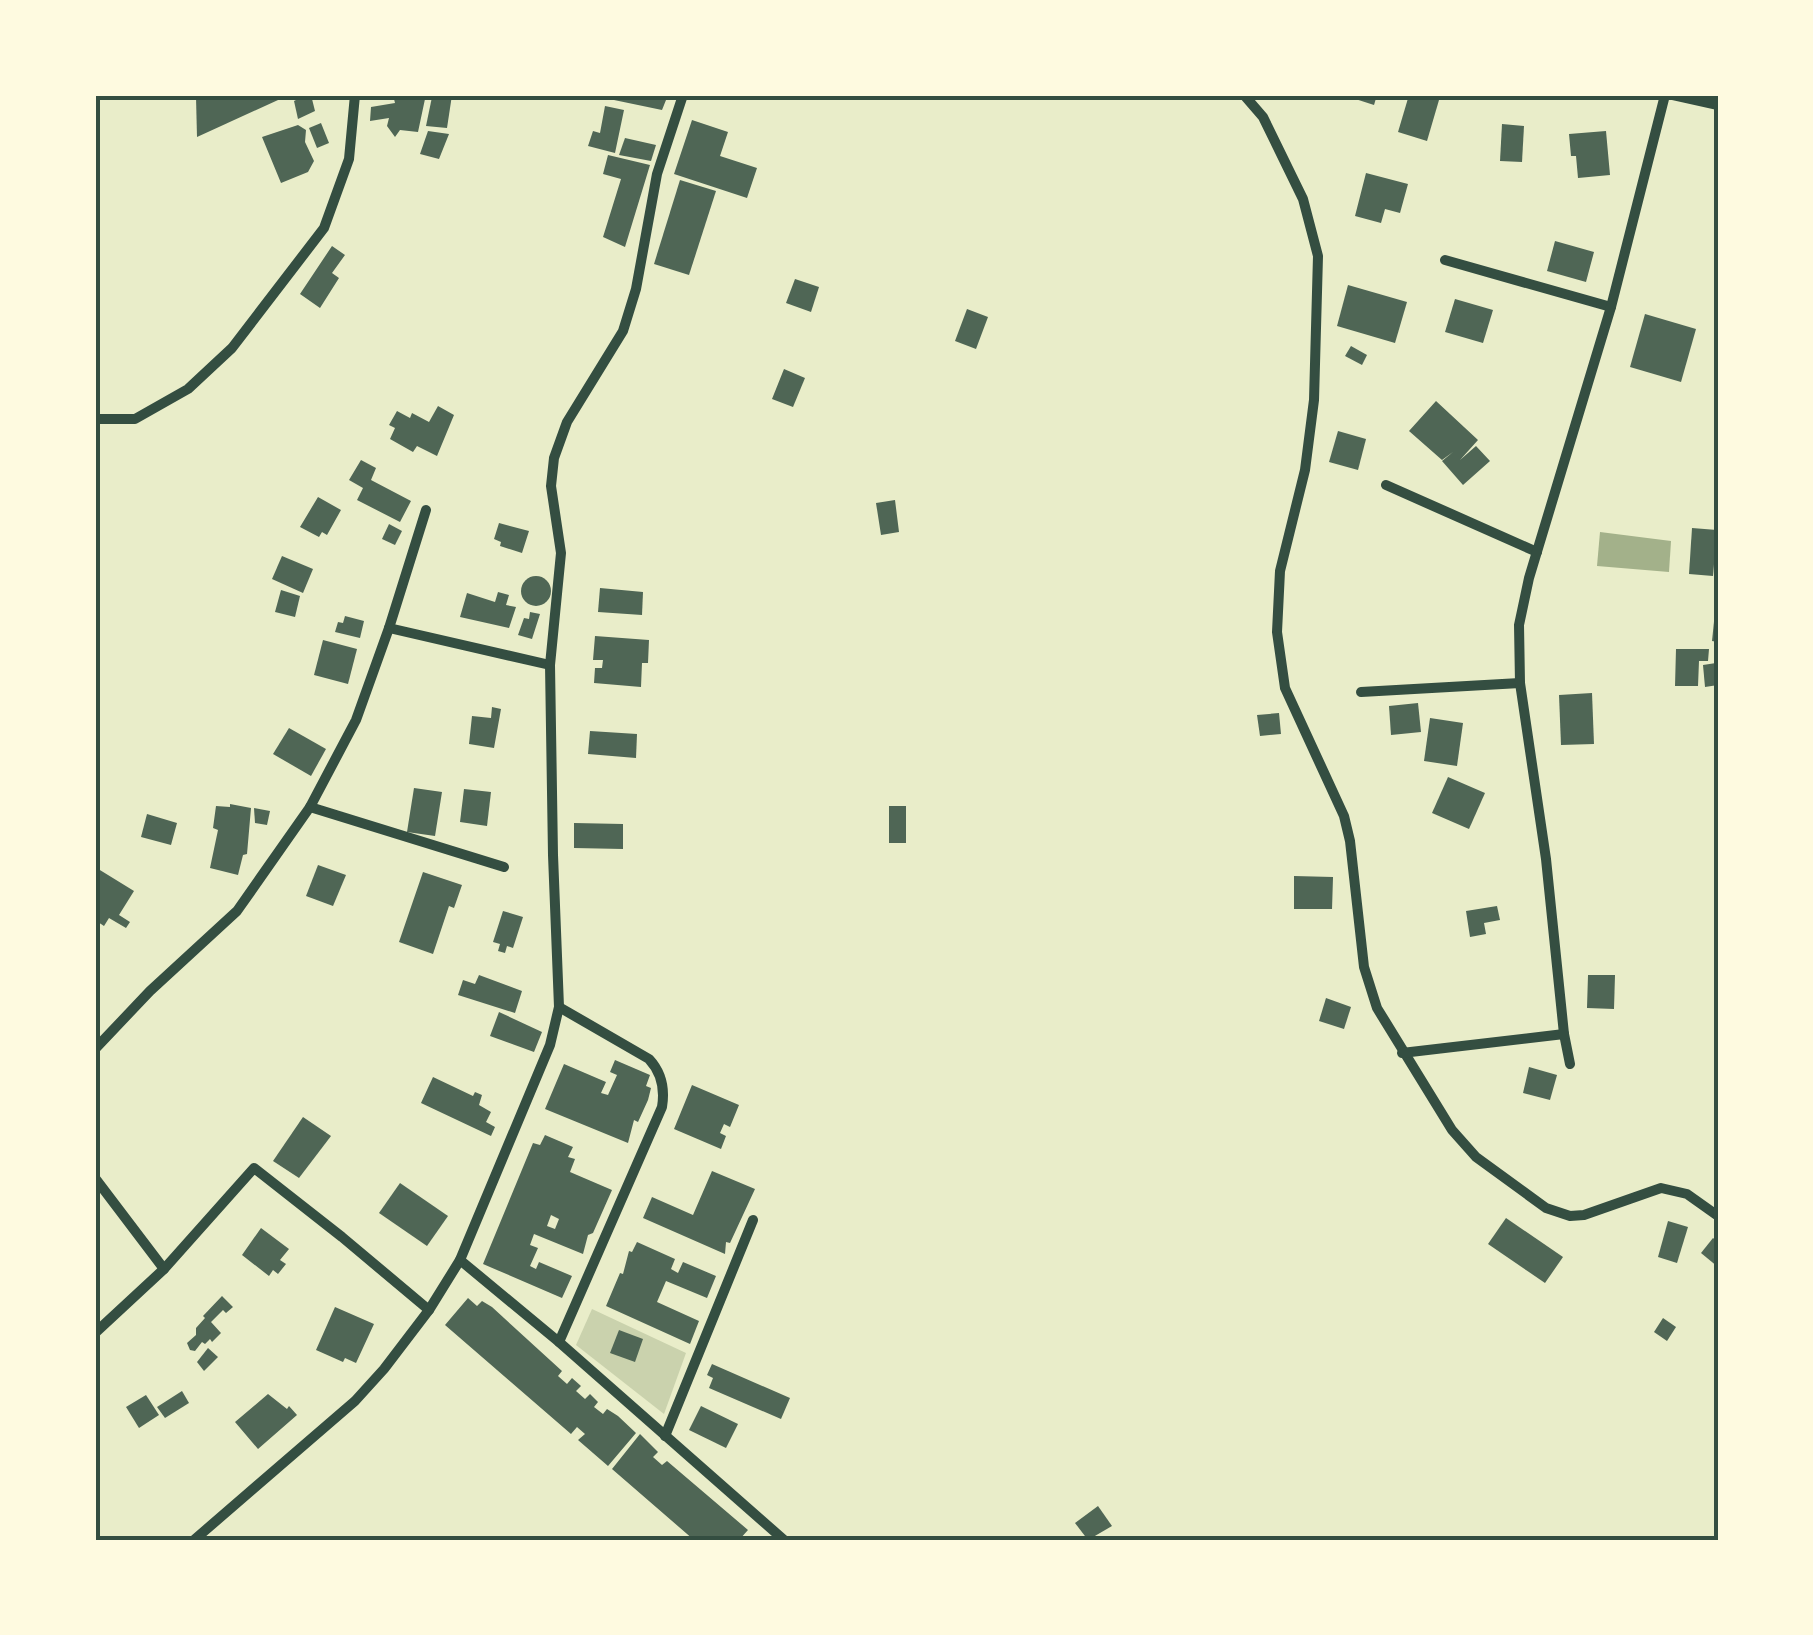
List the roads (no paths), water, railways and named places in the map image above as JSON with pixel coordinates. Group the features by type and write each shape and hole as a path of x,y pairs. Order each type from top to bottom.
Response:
{"street":[{"path":"95,419 135,418 188,389 232,348 324,228 349,159 355,95"},
{"path":"199,1538 356,1400 429,1310 460,1260 550,1046 559,1007 550,665 562,553 551,486 554,458 566,422 623,332 636,289 658,174 683,95"},
{"path":"1244,95 1263,117 1303,199 1318,256 1314,400 1305,470 1276,596 1277,632 1285,688 1344,816 1364,967 1377,1008 1452,1130 1476,1157 1546,1208 1570,1216 1584,1214 1660,1188 1686,1194 1718,1216"},
{"path":"1570,1064 1520,682 1519,625 1611,307 1665,95"},
{"path":"1673,95 1718,105"},
{"path":"1445,260 1611,307"},
{"path":"1386,485 1537,552"},
{"path":"95,1049 150,991 237,912 310,807 356,720 426,510"},
{"path":"389,628 550,665"},
{"path":"1360,692 1520,682"},
{"path":"310,807 504,867"},
{"path":"559,1007 649,1060 656,1067 664,1090 662,1107 559,1342"},
{"path":"1402,1053 1564,1034"},
{"path":"95,1333 164,1269 254,1168 429,1310"},
{"path":"95,1178 164,1269"},
{"path":"665,1436 752,1220"},
{"path":"460,1260 784,1540"}]}
